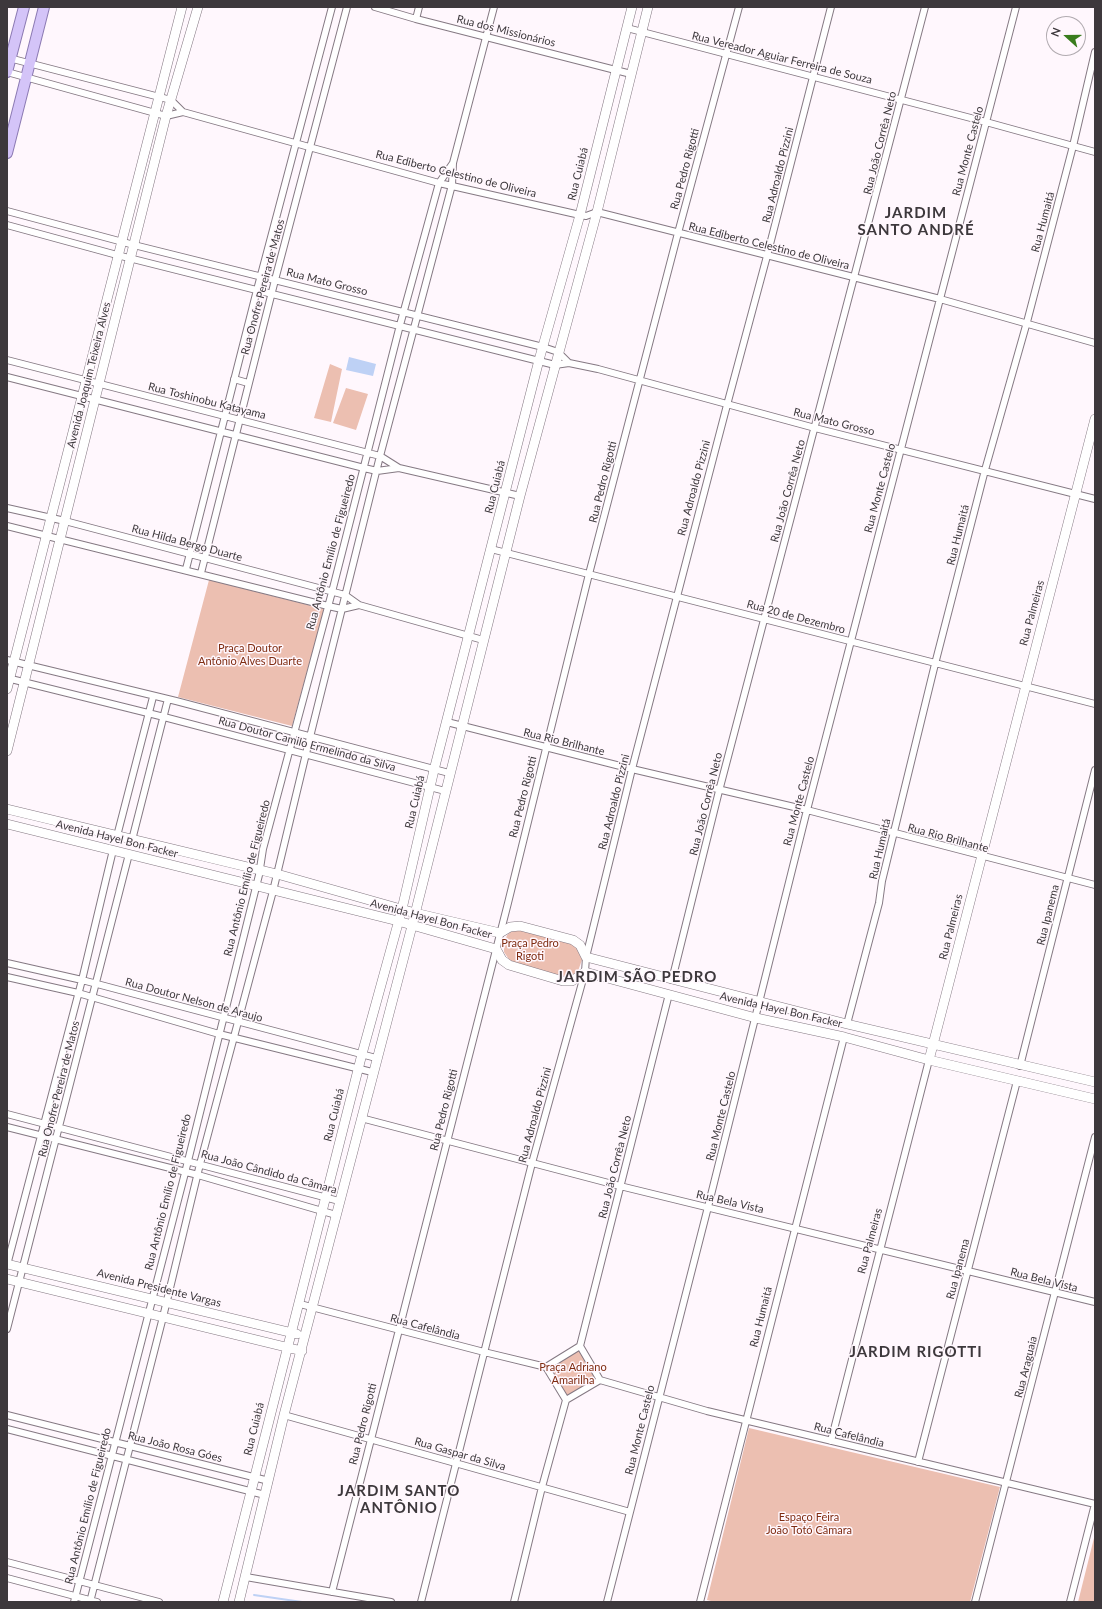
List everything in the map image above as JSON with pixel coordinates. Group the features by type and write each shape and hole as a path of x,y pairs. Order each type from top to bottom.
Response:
{"main road":[{"path":"7,72 9,58 24,7"},
{"path":"7,153 44,7"}],"street":[{"name":"Avenida Joaquim Teixeira Alves","path":"7,689 10,661 47,534 81,395 182,7"},
{"name":"Avenida Joaquim Teixeira Alves","path":"7,751 166,116 198,7"},
{"name":"Rua Onofre Pereira de Matos","path":"186,569 260,276 332,7"},
{"name":"Rua Onofre Pereira de Matos","path":"201,573 271,293 347,7"},
{"name":"Rua dos Missionários","path":"375,7 416,19 631,74"},
{"path":"416,19 419,7"},
{"name":"Rua Antônio Emílio de Figueiredo","path":"90,1601 125,1460 167,1302 200,1164 273,891 380,456 452,185 453,163 494,7"},
{"name":"Rua Cuiabá","path":"223,1602 291,1333 300,1304 362,1054 402,909 434,770 448,722 539,360 580,215 632,7"},
{"path":"239,1602 284,1415 302,1351 372,1072 412,926 520,496 597,212 648,7"},
{"name":"Rua Pedro Rigotti","path":"332,1592 446,1140 496,949 589,574 739,7"},
{"name":"Rua Adroaldo Pizzini","path":"421,1602 532,1163 584,972 586,956 676,596 767,256 831,7"},
{"name":"Rua João Corrêa Neto","path":"672,980 719,790 925,7"},
{"name":"Rua Monte Castelo","path":"607,1602 756,1018 850,641 1016,7"},
{"name":"Rua Vereador Aguiar Ferreira de Souza","path":"627,28 901,99 1095,152"},
{"name":"Rua Humaitá","path":"847,1024 879,902 935,664 985,470 1027,322 1073,146 1095,52"},
{"name":"Rua Ediberto Celestino de Oliveira","path":"9,58 171,100 183,112"},
{"path":"7,72 166,116"},
{"name":"Rua Ediberto Celestino de Oliveira","path":"166,116 183,112 439,183 580,215 586,216 597,212 940,299 1027,322 1095,343"},
{"name":"Rua Antônio Emílio de Figueiredo","path":"74,1599 185,1173 222,1018 294,732 332,592 400,325 439,183 453,163"},
{"name":"Rua Mato Grosso","path":"7,211 134,245 543,347 558,352 569,363"},
{"name":"Rua Mato Grosso","path":"7,225 117,255 414,328 555,365 569,363 640,380 727,405 900,450 985,470 1095,500"},
{"name":"Rua Toshinobu Katayama","path":"7,360 380,456 399,468 520,496"},
{"name":"Rua Toshinobu Katayama","path":"7,376 364,468 377,471 399,468"},
{"path":"234,379 248,383"},
{"name":"Rua Palmeiras","path":"831,1441 1095,419"},
{"name":"Rua Hilda Bergo Duarte","path":"7,508 65,521 345,595 359,605 483,640"},
{"name":"Rua Hilda Bergo Duarte","path":"7,526 47,534 328,606 342,609 359,605"},
{"name":"Rua 20 de Dezembro","path":"492,549 1095,704"},
{"path":"10,661 154,697 117,836"},
{"path":"8,678 24,682"},
{"name":"Rua Doutor Camilo Ermelindo da Silva","path":"24,682 149,713 445,791"},
{"name":"Rua Doutor Camilo Ermelindo da Silva","path":"154,697 294,732 449,774"},
{"path":"132,840 168,700"},
{"name":"Rua Rio Brilhante","path":"448,722 632,769 807,810 981,857 1095,885"},
{"name":"Rua Ipanema","path":"1020,1066 1095,770"},
{"name":"Avenida Hayel Bon Facker","path":"7,809 277,874 415,913 500,933 510,927 520,926 573,940 580,945 586,956 672,980 1020,1066 1095,1082"},
{"path":"423,822 437,826"},
{"name":"Avenida Hayel Bon Facker","path":"7,824 398,921 496,949 502,960 509,965 563,981 572,981 584,972 756,1018 844,1037 929,1060 1095,1099"},
{"name":"Rua Onofre Pereira de Matos","path":"7,1264 82,980 113,850"},
{"name":"Rua Onofre Pereira de Matos","path":"7,1329 129,854"},
{"name":"Rua Doutor Nelson de Araujo","path":"7,963 82,980 376,1058"},
{"path":"7,977 93,997 219,1034 372,1072"},
{"name":"Rua João Corrêa Neto","path":"580,1346 669,994"},
{"name":"Rua Humaitá","path":"700,1602 745,1420 844,1037"},
{"name":"Rua Ipanema","path":"918,1462 1017,1081"},
{"name":"Rua João Cândido da Câmara","path":"7,1114 60,1126 339,1201"},
{"name":"Rua Bela Vista","path":"361,1118 620,1186 880,1249 967,1272 1095,1302"},
{"path":"7,1127 185,1173 198,1175 336,1215"},
{"name":"Rua Araguaia","path":"975,1602 1095,1137"},
{"name":"Avenida Presidente Vargas","path":"7,1264 305,1336"},
{"path":"7,1278 302,1351"},
{"name":"Rua Cafelândia","path":"300,1304 546,1367"},
{"path":"514,1602 542,1487 566,1400 600,1380 580,1346 546,1367 566,1400"},
{"name":"Rua Cafelândia","path":"600,1380 658,1398 745,1420 1095,1504"},
{"name":"Rua João Rosa Góes","path":"7,1415 269,1481"},
{"name":"Rua Gaspar da Silva","path":"284,1415 630,1512"},
{"path":"7,1429 265,1495"},
{"path":"1070,1602 1095,1504"},
{"path":"7,1562 159,1602"},
{"path":"246,1577 391,1602"},
{"path":"7,1578 74,1599 97,1602"}],"green space":[{"path":"330,364 342,369 331,422 314,418"},
{"path":"346,388 368,394 356,430 333,423"},
{"name":"Praça Doutor Antônio Alves Duarte","path":"209,580 324,609 292,726 178,697"},
{"name":"Praça Pedro Rigoti","path":"520,928 573,943 583,957 578,971 572,977 567,978 510,961 504,952 504,944 507,935 513,930"},
{"name":"Praça Adriano Amarilha","path":"580,1349 598,1380 567,1398 549,1367"},
{"name":"Espaço Feira João Totó Câmara","path":"749,1428 1000,1487 970,1602 715,1602 707,1600"},
{"path":"1095,1534 1095,1602 1078,1602"}],"water":[{"path":"349,357 376,364 373,376 346,370"}],"waterway":[{"path":"254,1595 302,1602"}],"district":[{"name":"JARDIM SANTO ANDRÉ","path":"916,222"},
{"name":"JARDIM SÃO PEDRO","path":"637,977"},
{"name":"JARDIM RIGOTTI","path":"916,1352"},
{"name":"JARDIM SANTO ANTÔNIO","path":"399,1500"}]}
